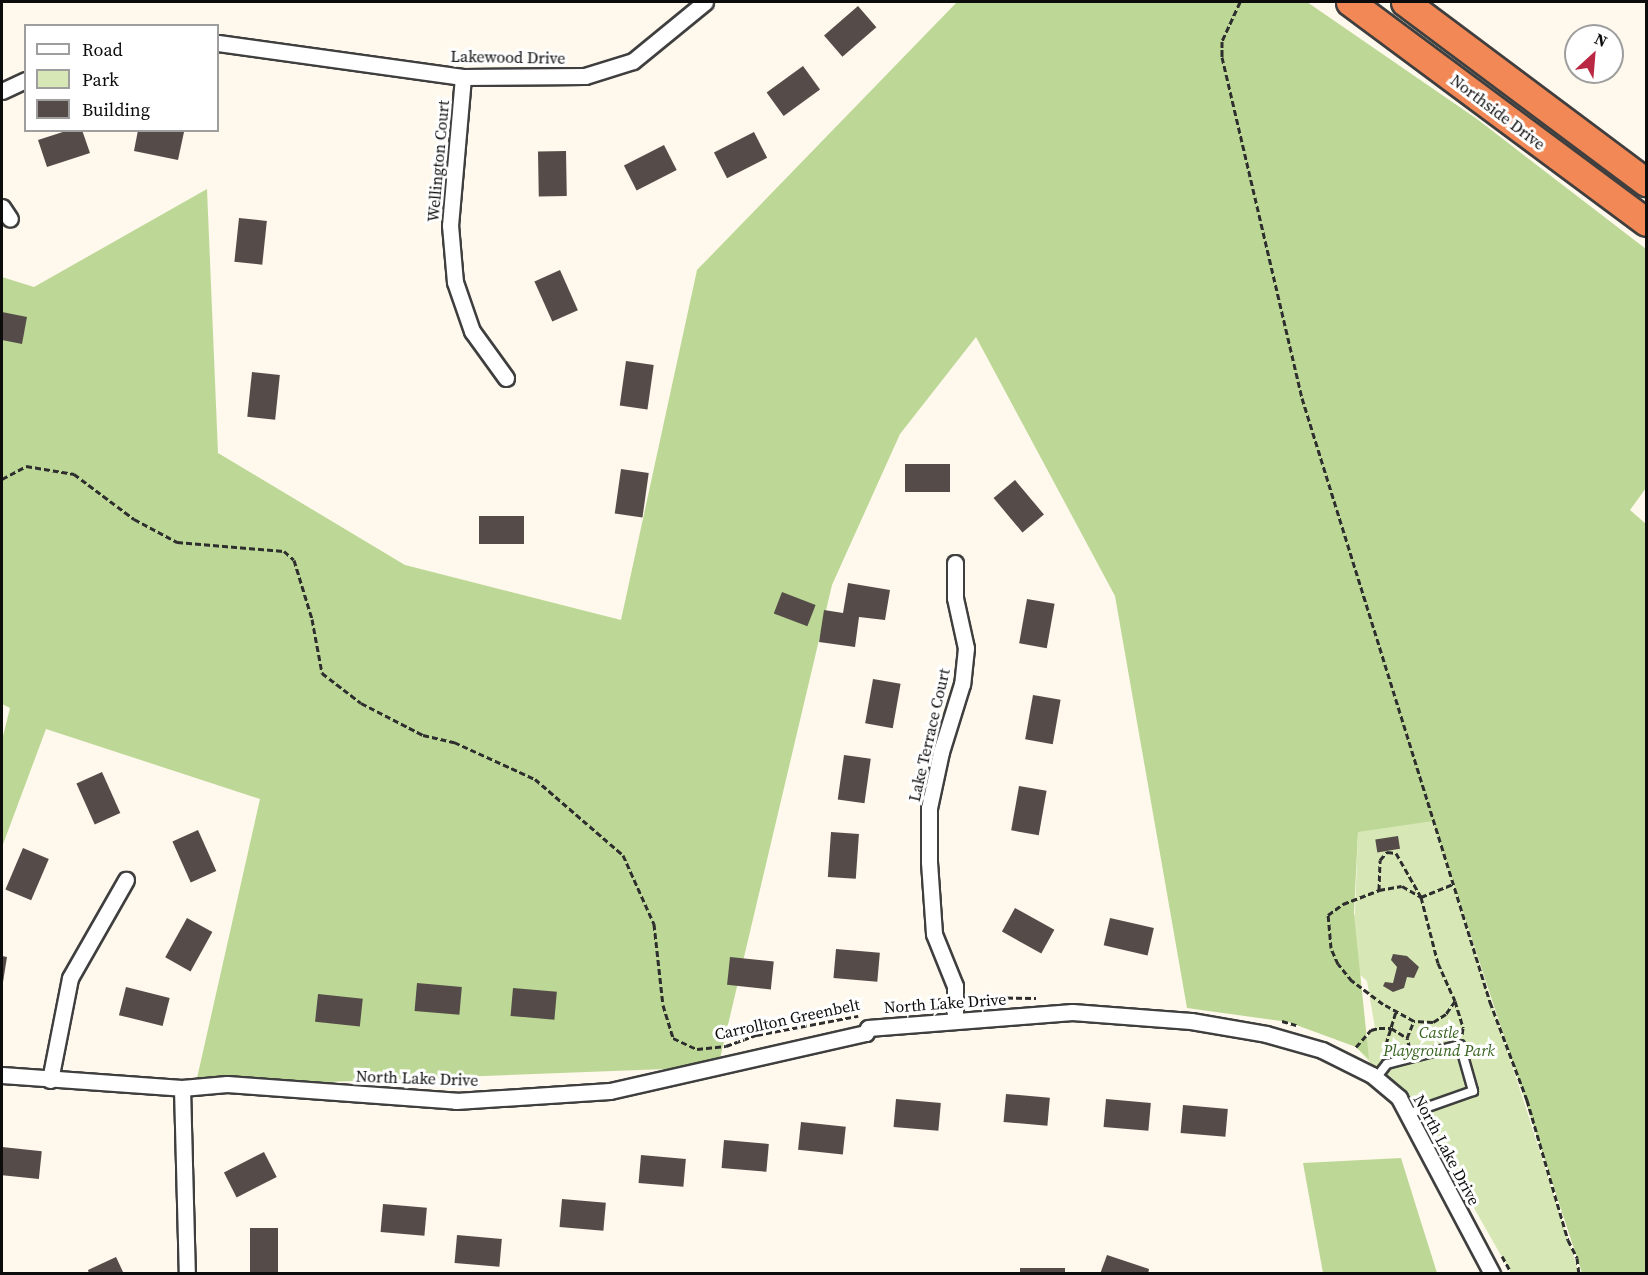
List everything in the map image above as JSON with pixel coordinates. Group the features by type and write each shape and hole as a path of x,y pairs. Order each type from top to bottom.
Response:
{"highway":[{"name":"Northside Drive","path":"1350,2 1647,222"},
{"name":"Northside Drive","path":"1405,2 1647,182"}],"street":[{"name":"Lakewood Drive","path":"219,43 463,77 585,75 633,61 705,2"},
{"name":"Wellington Court","path":"463,77 450,225 455,282 472,331 506,378"},
{"path":"2,92 24,81"},
{"name":"Lake Terrace Court","path":"955,563 955,598 966,648 962,684 941,752 929,808 929,862 934,933 955,986 955,1020"},
{"path":"50,1080 70,978 126,880"},
{"name":"North Lake Drive","path":"2,1076 182,1088 251,1086 456,1101 610,1090 866,1033 868,1028 1072,1012 1191,1022 1266,1034 1322,1050 1379,1074 1399,1098 1492,1274"},
{"path":"182,1088 187,1274"}],"lane":[{"path":"1379,1074 1387,1064 1460,1045 1473,1091 1408,1114"}],"path":[{"path":"1240,2 1222,41 1222,57 1302,398 1453,884 1527,1100 1568,1240 1577,1258 1578,1274"},
{"name":"Carrollton Greenbelt","path":"2,479 26,466 74,474 134,519 177,542 284,551 294,560 312,619 322,673 361,703 413,729 454,741 535,779 623,855 654,924 663,1005 673,1038 697,1049 726,1046 757,1035 868,1014"},
{"path":"1379,890 1380,860 1386,852 1396,853 1421,897 1438,963 1455,1001 1463,1029"},
{"path":"1421,897 1453,884"},
{"path":"1421,897 1402,886 1379,890 1332,911 1328,915 1327,929 1338,964 1352,981 1396,1012 1414,1021 1433,1022 1446,1014 1455,1001"},
{"path":"890,1010 955,996 1040,998"},
{"path":"1386,1044 1396,1012"},
{"path":"1277,1020 1299,1026"},
{"path":"1356,1047 1371,1030 1391,1028 1407,1038 1414,1021"},
{"path":"1344,1043 1356,1047 1379,1074"},
{"path":"1498,1250 1512,1274"}],"green space":[{"path":"957,2 1307,2 1477,119 1646,249 1646,488 1630,510 1646,524 1646,1273 1582,1273 1433,821 1358,832 1354,914 1369,1059 1356,1047 1288,1022 1187,1008 1115,596 976,337 900,434 832,585 718,1067 195,1087 260,799 46,729 2,847 2,740 10,708 2,704 2,277 34,287 207,189 218,453 405,565 621,620 697,270"},
{"name":"Castle Playground Park","path":"1409,819 1433,820 1579,1273 1511,1273 1429,1129 1357,1048 1375,1028 1367,981 1340,957 1355,913 1358,831"},
{"path":"1401,1158 1437,1273 1323,1273 1303,1163"}],"building":[{"path":"858,6 876,27 842,57 824,36"},
{"path":"803,66 820,89 784,116 767,92"},
{"path":"63,132 83,132 90,153 47,167 38,140"},
{"path":"138,132 184,132 178,160 134,151"},
{"path":"754,132 767,158 727,178 714,152"},
{"path":"664,145 677,170 637,190 624,165"},
{"path":"538,151 566,151 567,196 539,196"},
{"path":"239,218 267,221 262,265 234,262"},
{"path":"560,270 578,310 552,322 534,281"},
{"path":"2,312 27,317 22,344 2,340"},
{"path":"626,361 654,365 647,409 620,406"},
{"path":"252,372 280,375 275,420 247,417"},
{"path":"905,464 950,464 950,492 905,492"},
{"path":"621,469 649,473 642,517 615,514"},
{"path":"1015,480 1044,514 1022,532 994,498"},
{"path":"479,516 524,516 524,544 479,544"},
{"path":"848,583 890,590 885,620 859,617 855,647 819,642 824,610 843,613"},
{"path":"782,592 816,605 807,626 774,613"},
{"path":"1027,599 1055,604 1047,648 1019,643"},
{"path":"873,679 901,684 893,728 865,723"},
{"path":"1033,695 1061,700 1053,744 1025,739"},
{"path":"844,755 871,759 864,803 838,800"},
{"path":"102,772 120,813 95,824 76,783"},
{"path":"1019,786 1047,791 1039,835 1011,830"},
{"path":"198,830 216,871 191,882 172,841"},
{"path":"831,832 859,834 856,879 828,877"},
{"path":"1398,836 1400,849 1377,852 1375,840"},
{"path":"23,848 49,859 31,900 5,889"},
{"path":"1015,908 1054,930 1041,953 1002,932"},
{"path":"187,918 212,932 191,971 165,957"},
{"path":"1110,918 1154,928 1148,955 1104,945"},
{"path":"836,949 880,953 877,982 833,978"},
{"path":"1393,954 1407,956 1419,967 1414,978 1407,977 1404,988 1393,992 1383,986 1385,982 1393,983 1397,967 1391,960"},
{"path":"2,956 7,957 3,982 2,982"},
{"path":"730,957 774,962 771,989 727,985"},
{"path":"417,983 462,987 459,1015 415,1011"},
{"path":"126,987 170,998 163,1026 119,1015"},
{"path":"513,988 557,992 554,1020 511,1016"},
{"path":"318,994 363,999 360,1027 315,1022"},
{"path":"1006,1094 1050,1098 1047,1126 1004,1122"},
{"path":"896,1099 941,1103 938,1131 894,1127"},
{"path":"1106,1099 1151,1103 1148,1131 1104,1127"},
{"path":"1183,1105 1228,1109 1225,1137 1181,1133"},
{"path":"801,1122 846,1127 843,1155 798,1150"},
{"path":"724,1140 769,1144 766,1172 722,1168"},
{"path":"2,1147 42,1151 39,1179 2,1175"},
{"path":"264,1152 277,1177 237,1197 224,1172"},
{"path":"641,1155 686,1159 683,1187 639,1183"},
{"path":"562,1199 606,1203 603,1231 560,1227"},
{"path":"383,1204 427,1208 424,1236 381,1232"},
{"path":"250,1228 278,1228 278,1272 250,1272"},
{"path":"457,1235 502,1239 499,1267 455,1263"},
{"path":"1107,1255 1149,1269 1148,1274 1100,1274"},
{"path":"116,1257 124,1274 89,1274 88,1270"},
{"path":"1020,1268 1065,1268 1065,1274 1020,1274"}]}
